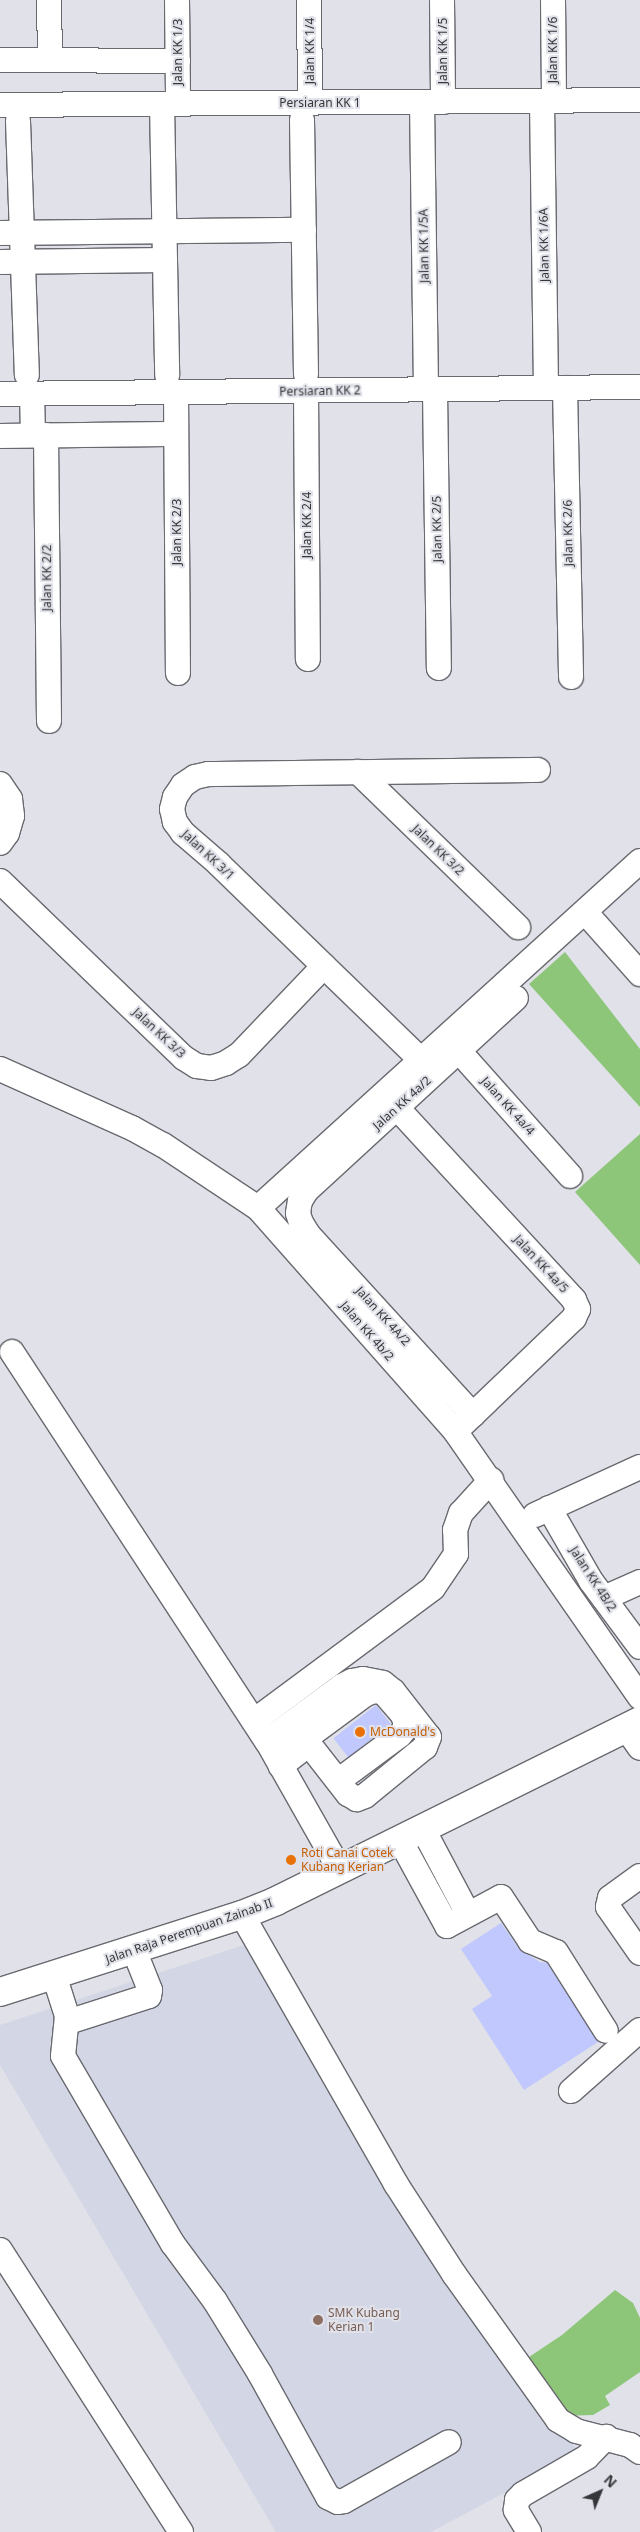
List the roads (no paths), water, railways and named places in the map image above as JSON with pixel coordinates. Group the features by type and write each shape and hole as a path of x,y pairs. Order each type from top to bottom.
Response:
{"main road":[{"name":"Jalan Raja Perempuan Zainab II","path":"0,1992 134,1950 276,1901 412,1834 635,1732"}],"street":[{"path":"49,0 50,60"},
{"name":"Jalan KK 1/3","path":"165,231 170,104 178,61 177,0"},
{"name":"Jalan KK 1/4","path":"304,230 309,0"},
{"name":"Jalan KK 1/5","path":"433,102 442,0"},
{"name":"Jalan KK 1/6","path":"548,101 553,0"},
{"path":"0,60 178,61"},
{"name":"Persiaran KK 1","path":"0,105 170,104 306,111 433,102 640,100"},
{"name":"Jalan KK 1/6A","path":"548,101 555,388"},
{"name":"Jalan KK 1/5A","path":"430,390 433,102"},
{"name":"Jalan KK 2/2","path":"18,121 11,262 29,384 40,435 49,721"},
{"path":"11,233 304,230"},
{"name":"Jalan KK 2/4","path":"304,230 308,659"},
{"name":"Jalan KK 2/3","path":"165,231 171,383 176,434 178,673"},
{"path":"11,262 165,260"},
{"name":"Persiaran KK 2","path":"0,394 29,384 306,382 430,390 640,387"},
{"name":"Jalan KK 2/6","path":"555,388 571,677"},
{"name":"Jalan KK 2/5","path":"430,390 439,668"},
{"path":"0,436 176,434"},
{"name":"Jalan KK 3/1","path":"421,1060 219,864 183,833 175,822 172,809 175,797 183,785 195,777 208,774 538,770"},
{"name":"Jalan KK 3/2","path":"358,772 518,927"},
{"path":"0,784 10,799 12,816 7,833 0,843"},
{"path":"262,1213 390,1101 421,1060 453,1044 585,912 640,861"},
{"name":"Jalan KK 3/3","path":"0,881 184,1058 197,1066 211,1068 226,1064 239,1055 324,966"},
{"path":"585,912 640,974"},
{"name":"Jalan KK 4a/2","path":"298,1213 300,1201 306,1191 390,1101 453,1044 516,998"},
{"name":"Jalan KK 4a/4","path":"453,1044 570,1176"},
{"name":"Jalan KK 4b/2","path":"0,1068 132,1128 162,1145 262,1213 456,1431 640,1697"},
{"name":"Jalan KK 4a/5","path":"390,1101 577,1304 578,1309 574,1318 456,1431"},
{"path":"262,1213 298,1213"},
{"name":"Jalan KK 4A/2","path":"298,1213 301,1223 308,1234 473,1415"},
{"path":"12,1352 254,1721 340,1870"},
{"path":"520,1522 640,1467"},
{"path":"254,1721 434,1588 456,1554 455,1530 461,1513 491,1480"},
{"name":"Jalan KK 4B/2","path":"549,1508 591,1581 640,1647"},
{"path":"604,1598 640,1582"},
{"path":"363,1679 384,1683 393,1691 429,1737 426,1747 361,1798 352,1798 301,1734 347,1684 363,1679"},
{"path":"274,1754 301,1734 366,1694 378,1691 389,1698 403,1715 405,1728 400,1735 338,1781"},
{"path":"412,1834 468,1914"},
{"path":"412,1834 447,1926 501,1897 530,1941 556,1952 606,2031"},
{"path":"640,1876 610,1898 608,1907 640,1953"},
{"path":"242,1914 396,2184 454,2274 558,2420 576,2431 637,2444"},
{"path":"68,2022 149,1996 150,1990 134,1950"},
{"path":"54,1975 68,2022 62,2049 63,2056 173,2244 215,2301 260,2374 328,2497 338,2502 344,2501 449,2442"},
{"path":"571,2091 640,2030"},
{"path":"0,2250 181,2532"},
{"path":"529,2532 516,2510 517,2500 523,2494 587,2457 606,2437"}],"place":[{"name":"McDonald's","path":"360,1732"},
{"name":"Roti Canai Cotek Kubang Kerian","path":"291,1860"},
{"name":"SMK Kubang Kerian 1","path":"318,2320"}]}
